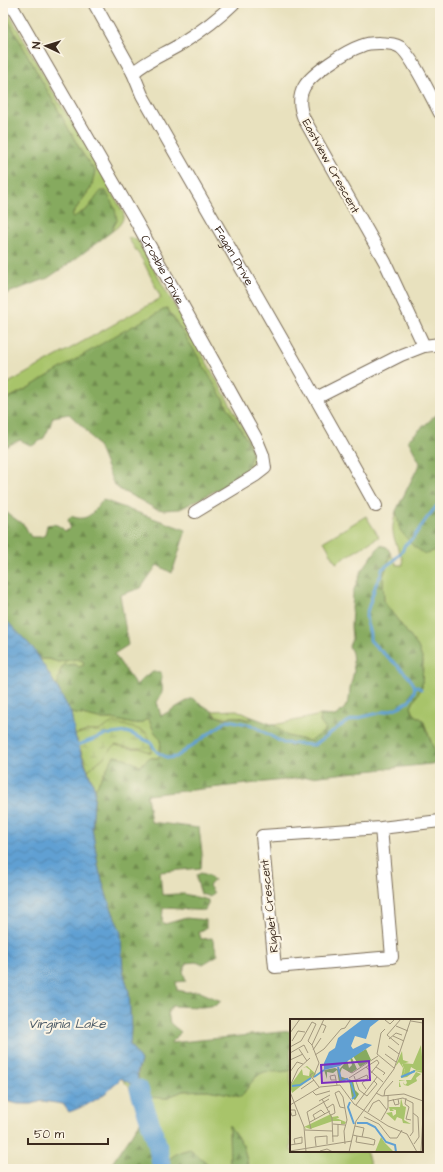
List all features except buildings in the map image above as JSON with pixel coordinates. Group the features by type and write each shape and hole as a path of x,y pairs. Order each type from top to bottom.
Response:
{"street":[{"name":"Crosbie Drive","path":"10,3 141,230 256,438 263,455 265,468 195,512"},
{"name":"Fagan Drive","path":"94,3 134,73 142,95 316,398 376,506"},
{"path":"134,73 141,66 180,44 206,27 234,3"},
{"name":"Eastview Crescent","path":"424,346 385,262 304,119 300,109 301,96 304,86 336,58 362,45 383,43 400,47 408,55 440,113"},
{"path":"316,398 401,355 424,346 440,344"},
{"name":"Rigolet Crescent","path":"380,828 392,957 275,967 262,836 380,828 440,821"}],"green space":[{"path":"3,3 54,94 96,162 124,214 123,220 111,232 117,220 95,201 87,209 72,219 73,213 91,188 95,171 82,153 3,11"},
{"path":"3,11 82,153 95,171 91,188 73,213 72,218 87,209 101,191 106,191 115,209 117,220 111,232 48,278 3,295"},
{"path":"128,238 133,238 138,241 247,434 252,446 254,458 251,469 240,478 249,464 251,456 247,440 194,350 167,308 3,401 3,386 161,298 143,261"},
{"path":"167,308 194,350 247,440 252,452 248,467 240,478 180,509 163,510 154,508 122,491 114,485 98,446 85,429 69,414 53,417 44,438 32,446 20,440 3,448 3,401 28,388 118,334"},
{"path":"440,413 440,546 437,550 425,554 413,546 400,530 396,511 420,463 408,440"},
{"path":"103,500 186,530 172,573 157,565 141,588 120,595 128,645 114,654 136,685 150,673 161,672 162,690 157,702 161,716 192,698 212,711 214,715 224,719 239,717 247,720 252,719 249,716 274,725 287,736 310,741 326,730 320,722 321,715 335,716 344,709 349,700 354,671 352,653 349,646 352,639 351,626 353,592 362,570 380,545 387,547 391,554 383,577 384,602 418,647 423,661 422,686 411,707 414,714 423,720 439,763 147,795 151,822 199,828 202,853 201,868 160,872 162,895 184,894 208,900 205,910 163,908 162,922 165,924 186,918 206,920 206,928 199,932 201,939 212,938 218,955 203,964 195,962 187,963 183,971 186,981 176,982 177,990 187,992 198,991 221,1001 217,1005 202,1007 172,1006 168,1012 170,1023 181,1032 170,1043 290,1031 290,1070 265,1072 258,1075 241,1097 207,1090 183,1091 166,1098 142,1097 138,1079 141,1061 130,1045 131,1028 129,992 123,971 121,934 108,900 99,870 92,828 95,789 114,756 125,758 140,766 149,758 159,758 161,740 154,731 148,718 141,723 133,724 113,719 99,719 71,713 57,687 59,675 64,665 74,664 79,667 84,665 83,661 77,659 58,662 49,659 39,659 32,648 3,617 3,510 25,526 31,537 41,537 45,535 47,525 52,524 59,526 65,531 68,530 70,527 68,520 71,516 82,518 93,512"},
{"path":"396,511 400,530 437,550 440,546 439,763 423,720 414,714 411,707 422,686 423,661 418,647 384,602 383,577 391,554 397,565 403,565 393,533"},
{"path":"366,516 379,537 336,563 324,541"},
{"path":"39,659 49,659 58,662 77,659 83,661 85,665 60,671 57,687"},
{"path":"237,710 252,719 221,717 212,711"},
{"path":"71,713 99,719 113,719 133,724 141,723 148,718 154,731 162,740 159,758 149,758 139,767 125,758 114,756 95,789 88,770 104,757 115,745 129,748 140,748 151,753 151,745 99,731 87,731 75,735"},
{"path":"321,715 320,722 327,730 310,741 287,736 274,725"},
{"path":"113,722 147,733 151,745 151,753 140,748 129,748 115,745 104,757 88,770 75,735 87,731 99,731"},
{"path":"201,873 208,875 214,880 209,886 214,893 210,897 201,894 197,881 197,875"},
{"path":"290,1070 290,1152 366,1152 372,1169 249,1169 243,1145 229,1126 230,1169 214,1169 190,1149 177,1153 162,1165 157,1143 149,1120 141,1121 129,1087 121,1078 139,1089 142,1097 166,1098 183,1091 207,1090 241,1097 258,1075 265,1072"},
{"path":"150,1120 162,1165 177,1153 190,1149 214,1169 113,1169 110,1166 141,1121"},
{"path":"229,1125 243,1145 249,1169 230,1169"}],"water":[{"name":"Virginia Lake","path":"3,617 33,648 71,713 80,751 95,789 92,828 99,870 108,900 121,933 123,971 129,992 131,1028 130,1045 141,1061 137,1072 139,1089 121,1078 110,1090 97,1099 69,1112 63,1104 42,1101 32,1104 18,1104 3,1100"}],"waterway":[{"path":"78,745 105,735 127,732 150,742 157,752 168,758 176,757 228,720 252,725 283,743 314,745 347,722 394,709 403,705 410,699 414,692 414,685 404,671 370,640 366,615 382,569 393,561 403,550 404,546 413,538 440,502"},
{"path":"414,685 421,689"},
{"path":"139,1089 157,1143 162,1169"}]}
